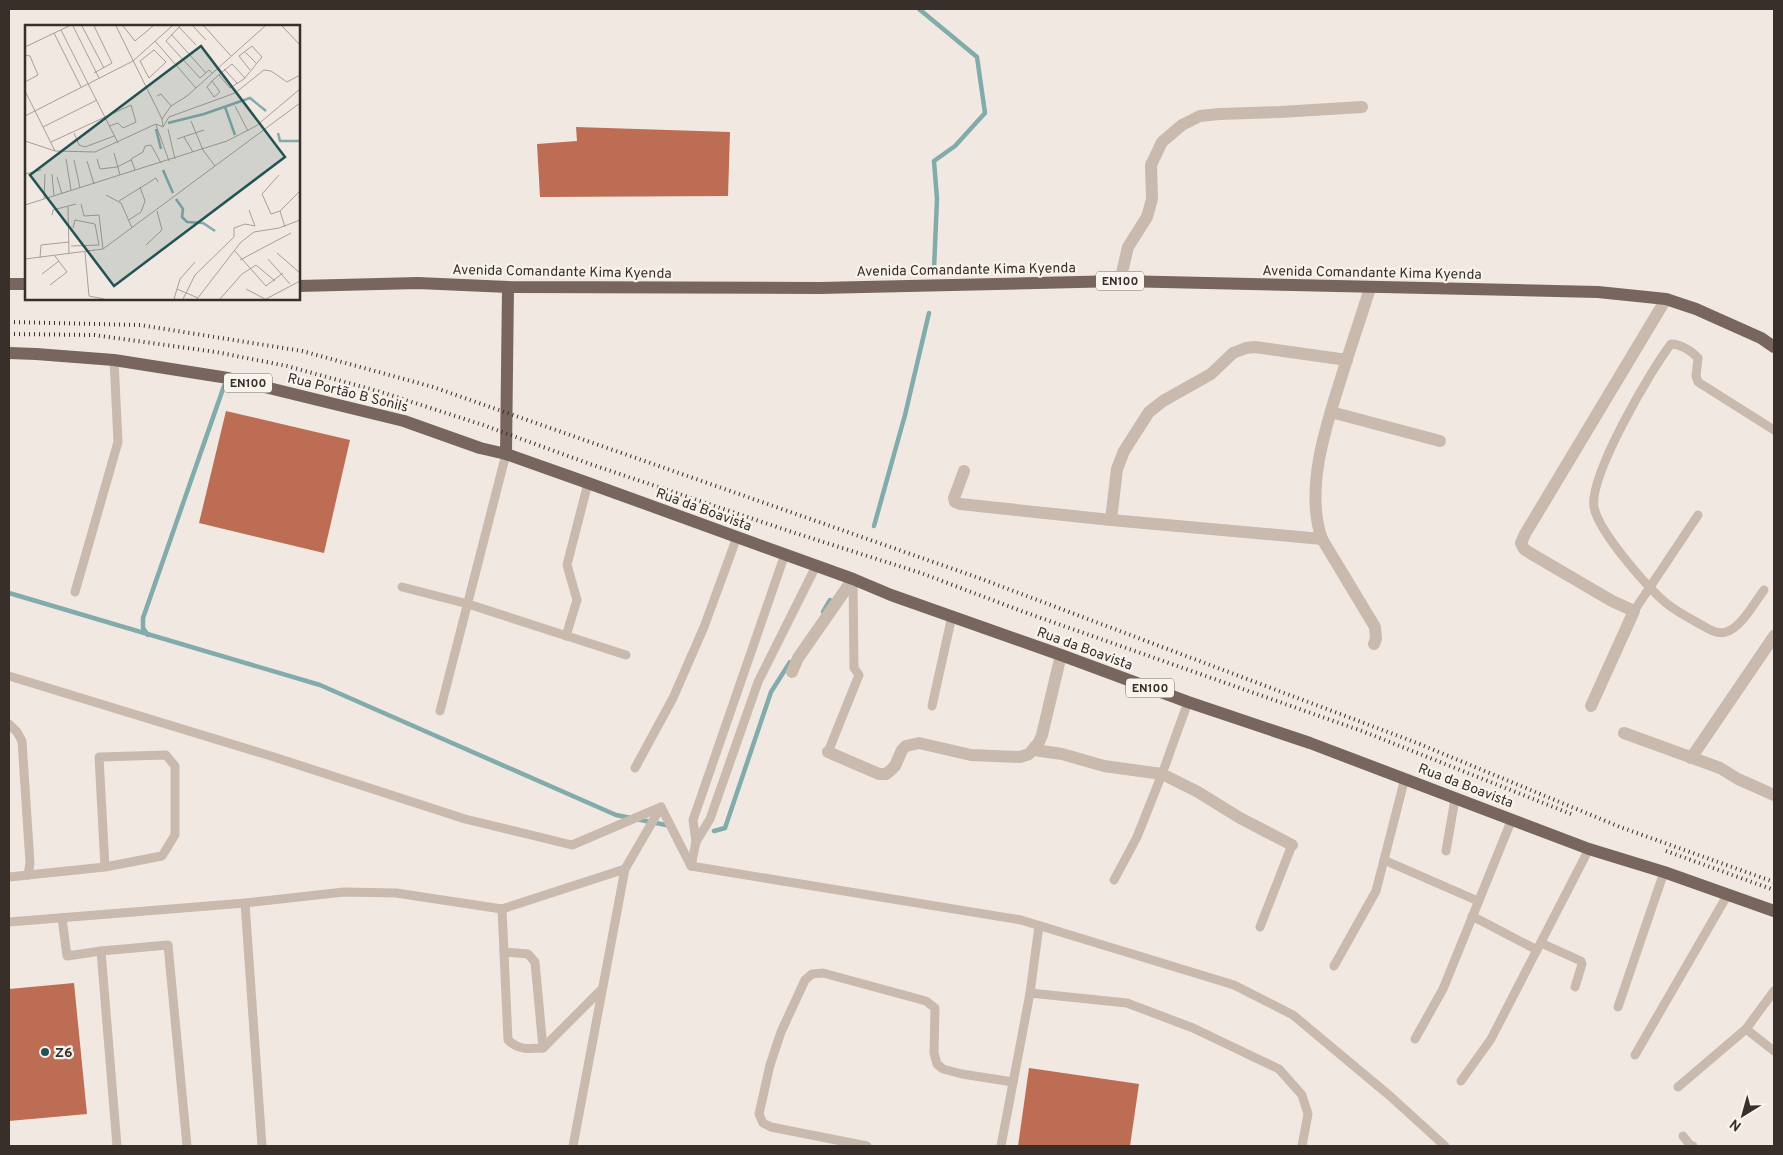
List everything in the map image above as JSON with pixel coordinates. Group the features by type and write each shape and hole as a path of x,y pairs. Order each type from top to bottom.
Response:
{"main road":[{"name":"Avenida Comandante Kima Kyenda","path":"300,286 418,283 508,287 820,288 1120,281 1598,292 1666,299 1696,309 1761,338 1774,347"},
{"path":"9,284 25,284"},
{"path":"506,454 508,287"},
{"name":"Rua Portão B Sonils","path":"9,353 114,360 228,378 404,421 480,448 506,454 527,462"},
{"name":"Rua da Boavista","path":"527,462 785,554 891,595 1188,702 1301,740 1589,849 1664,872 1774,911"}],"street":[{"path":"1120,281 1128,247 1147,218 1152,199 1151,165 1162,142 1182,125 1200,116 1219,114 1362,107"},
{"path":"1370,288 1331,412 1318,466 1316,510 1318,528 1322,538 1375,627 1376,639 1374,644"},
{"path":"1591,706 1634,611 1612,601 1530,553 1524,549 1521,543 1666,299"},
{"path":"1111,520 1117,469 1124,451 1149,412 1163,401 1211,374 1233,353 1239,349 1255,347 1347,360"},
{"path":"1331,412 1440,441"},
{"path":"964,471 954,498 958,504 1111,520 1322,538"},
{"path":"792,672 798,658 853,579"},
{"path":"1691,758 1774,636"},
{"path":"828,752 879,774 886,774 892,770 906,746 919,743 971,755 1025,756 1034,750 1042,735 1061,655"},
{"path":"1624,733 1720,768 1738,779 1774,795"},
{"path":"1034,750 1062,754 1104,766 1162,774 1292,845"}],"lane":[{"path":"1764,590 1737,626 1726,632 1714,632 1666,603 1649,586 1602,526 1594,506 1596,486 1605,459 1640,393 1671,344 1694,353 1698,358 1696,376 1698,382 1774,430"},
{"path":"75,592 118,442 114,360"},
{"path":"440,711 506,454"},
{"path":"566,636 577,600 567,565 588,483"},
{"path":"1634,611 1698,515"},
{"path":"635,768 673,698 704,627 737,537"},
{"path":"691,866 696,842 693,820 785,554"},
{"path":"696,842 710,819 758,682 816,566"},
{"path":"828,752 859,676 854,668 853,579"},
{"path":"402,587 468,604 626,655"},
{"path":"932,706 952,616"},
{"path":"9,676 274,757 465,819 572,845 662,806"},
{"path":"1114,880 1137,837 1188,702"},
{"path":"9,724 22,740 30,863 28,874"},
{"path":"9,877 105,867 162,856 175,835 175,766 166,755 99,757 105,867"},
{"path":"1334,966 1376,891 1405,778"},
{"path":"1446,851 1455,799"},
{"path":"662,806 691,866"},
{"path":"573,1146 625,869 662,806"},
{"path":"1415,1039 1443,989 1512,819"},
{"path":"1260,927 1292,845"},
{"path":"1460,1081 1491,1039 1589,849"},
{"path":"1384,860 1478,900"},
{"path":"691,866 1021,920 1234,985 1293,1015 1390,1096 1445,1146"},
{"path":"9,922 245,903 344,892 396,893 502,909 625,869"},
{"path":"1618,1007 1664,872"},
{"path":"1635,1056 1728,894"},
{"path":"245,903 262,1146"},
{"path":"502,909 508,1040 512,1045 520,1049 542,1048 601,991"},
{"path":"1472,916 1539,946 1581,961 1582,964 1575,987"},
{"path":"62,918 67,956 168,945 187,1146"},
{"path":"1001,1146 1030,993 1039,926"},
{"path":"101,951 117,1146"},
{"path":"504,952 528,954 535,962 542,1048"},
{"path":"867,1146 771,1127 763,1123 759,1114 770,1066 781,1032 805,980 812,974 823,974 926,1001 935,1008 934,1053 937,1064 943,1069 962,1074 1013,1082"},
{"path":"1678,1087 1746,1029 1774,991"},
{"path":"1030,993 1126,1002 1193,1028 1279,1068 1302,1095 1308,1114 1302,1146"},
{"path":"1746,1029 1774,1051"},
{"path":"1684,1136 1690,1145 1693,1146"}],"building":[{"path":"576,127 730,132 728,196 540,197 537,144 577,141"},
{"path":"226,411 350,440 324,553 199,523"},
{"name":"Z6","path":"74,983 87,1114 9,1121 9,989"},
{"path":"1029,1068 1139,1084 1130,1146 1018,1146"}],"waterway":[{"path":"919,9 977,57 985,113 955,146 934,161 937,199 934,269"},
{"path":"874,526 905,415 929,313"},
{"path":"148,635 143,628 143,618 224,386"},
{"path":"9,593 320,685 616,815 671,826"},
{"path":"823,612 830,600"},
{"path":"714,831 725,828 771,692 790,662"}],"railway":[{"path":"9,322 140,325 302,351 433,387 979,578 1417,743 1620,827 1774,882"},
{"path":"9,334 94,335 216,352 287,366 381,392 483,425 590,464 795,533 921,573 1024,612 1362,731 1571,814"},
{"path":"1666,851 1774,890"}],"place":[{"name":"Z6","path":"45,1052"}]}
